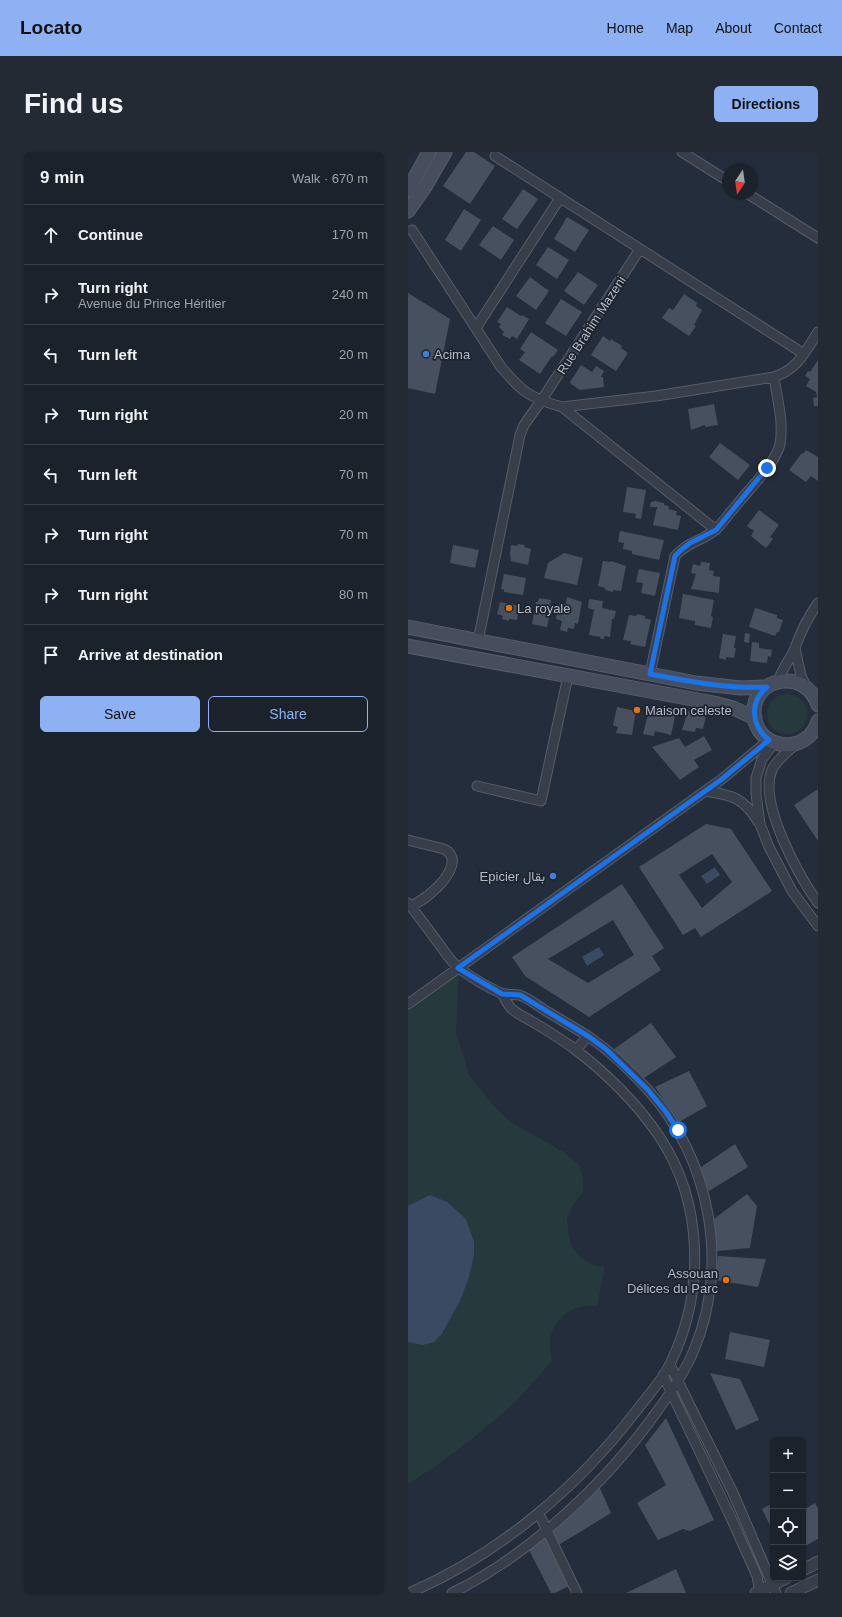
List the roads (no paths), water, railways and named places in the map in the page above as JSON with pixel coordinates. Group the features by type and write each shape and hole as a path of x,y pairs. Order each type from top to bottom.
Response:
{"main road":[{"path":"408,190 430,152"},
{"path":"408,211 425,187 445,152"},
{"path":"408,627 718,686 741,688 790,681 796,682 812,690 818,705"},
{"path":"408,646 714,703 734,708 755,718"},
{"path":"773,684 761,694 756,702 755,718 758,729 772,741 788,745 797,744 807,738 817,726"}],"street":[{"path":"682,152 722,177"},
{"path":"495,156 804,354"},
{"path":"476,328 560,198"},
{"path":"758,200 818,238"},
{"path":"412,230 501,367 515,384 523,391 542,401 562,407 716,530"},
{"name":"Rue Brahim Mazeni","path":"478,641 520,435 524,425 542,401 640,249"},
{"path":"562,407 656,396 774,377 785,373 792,368 804,354 818,332"},
{"path":"650,674 675,556 690,543 716,530 767,468 779,449 781,433 774,377"},
{"path":"773,684 795,648 804,626 818,603"},
{"path":"795,648 801,676 812,690"},
{"path":"477,786 541,801 568,676"},
{"path":"408,1004 705,791 772,741"},
{"path":"760,824 756,794 756,778 762,759 772,741"},
{"path":"797,744 777,762 772,770 770,785 771,800 775,817 787,848 805,884 818,903"},
{"path":"705,791 723,793 740,800 752,812 760,824 769,847 792,891 818,926"},
{"path":"408,840 437,846 448,851 452,858 451,867 445,879 431,893 410,905 458,968 502,994 512,1009 576,1050 611,1080 646,1118 661,1138 671,1157 692,1215 695,1267 692,1295 687,1318 670,1365 614,1438 565,1490 539,1514 512,1534 452,1572 409,1593"},
{"path":"452,1593 502,1564 547,1530 626,1452 678,1382 698,1337 706,1312 710,1290 711,1248 705,1199 694,1164 678,1130 666,1112 628,1070 607,1050 588,1036 520,995 502,994"},
{"path":"576,1050 588,1036"},
{"path":"670,1365 734,1495 775,1589"},
{"path":"663,1375 757,1576 759,1592 775,1589 783,1581"},
{"path":"539,1514 578,1593"},
{"path":"806,1568 818,1562"},
{"path":"791,1593 818,1580"}],"water":[{"path":"715,867 720,875 707,884 701,876"},
{"path":"599,947 604,955 587,966 582,957"},
{"path":"430,1195 447,1202 466,1219 474,1242 474,1255 469,1277 460,1301 441,1335 434,1342 423,1345 408,1342 408,1206"}],"place":[{"name":"Acima","path":"426,354"},
{"name":"La royale","path":"509,608"},
{"name":"Maison celeste","path":"637,710"},
{"name":"Epicier بقال","path":"553,876"},
{"name":"Assouan Délices du Parc","path":"726,1280"}]}
